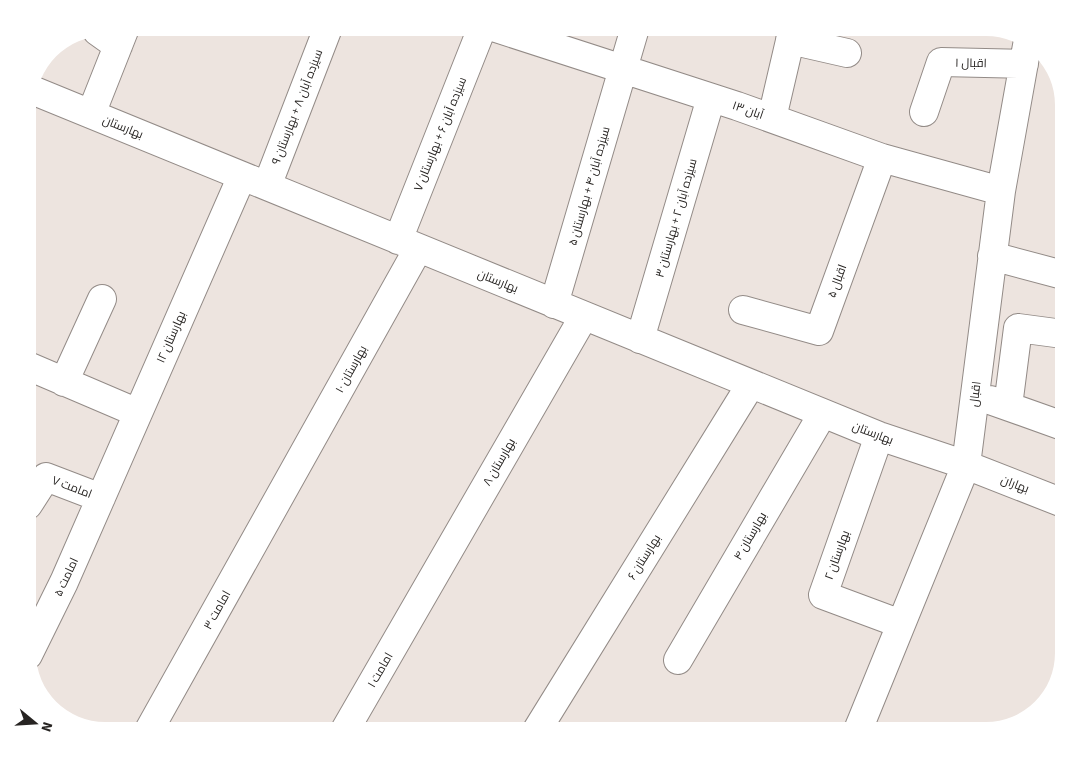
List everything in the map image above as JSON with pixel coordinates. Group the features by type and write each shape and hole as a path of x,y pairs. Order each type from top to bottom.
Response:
{"street":[{"path":"91,114 114,36"},
{"name":"سیزده آبان ۸ + بهارستان ۹","path":"267,186 325,36"},
{"name":"سیزده آبان ۶ + بهارستان ۷","path":"408,244 479,36"},
{"name":"۱۳ آبان","path":"521,36 772,118 882,158 1001,191"},
{"name":"سیزده آبان ۴ + بهارستان ۵","path":"554,304 633,36"},
{"path":"772,118 792,36"},
{"path":"798,36 847,53"},
{"name":"اقبال ۱","path":"924,112 940,62 1026,52"},
{"name":"اقبال","path":"861,722 966,466 1001,191 1026,52"},
{"name":"بهارستان","path":"38,92 879,436 966,466"},
{"name":"سیزده آبان ۲ + بهارستان ۳","path":"640,339 711,98"},
{"name":"اقبال ۵","path":"743,310 818,330 882,158"},
{"name":"بهارستان ۱۲","path":"101,498 242,176"},
{"name":"بهارستان ۱۰","path":"284,489 408,244"},
{"path":"992,256 1055,273"},
{"path":"64,382 102,299"},
{"name":"بهارستان ۸","path":"415,609 584,316"},
{"path":"1008,406 1018,328 1055,333"},
{"path":"36,370 138,413"},
{"name":"بهارستان ۶","path":"542,722 751,384"},
{"path":"974,395 1055,423"},
{"name":"بهارستان ۴","path":"678,660 823,413"},
{"name":"بهارستان ۲","path":"879,436 823,595 902,624"},
{"name":"بهاران","path":"966,466 1055,500"},
{"name":"امامت ۷","path":"36,493 46,477 101,498"},
{"name":"امامت ۳","path":"153,722 284,489"},
{"name":"امامت ۵","path":"36,639 64,582 101,498"},
{"name":"امامت ۱","path":"350,722 415,609"}]}
